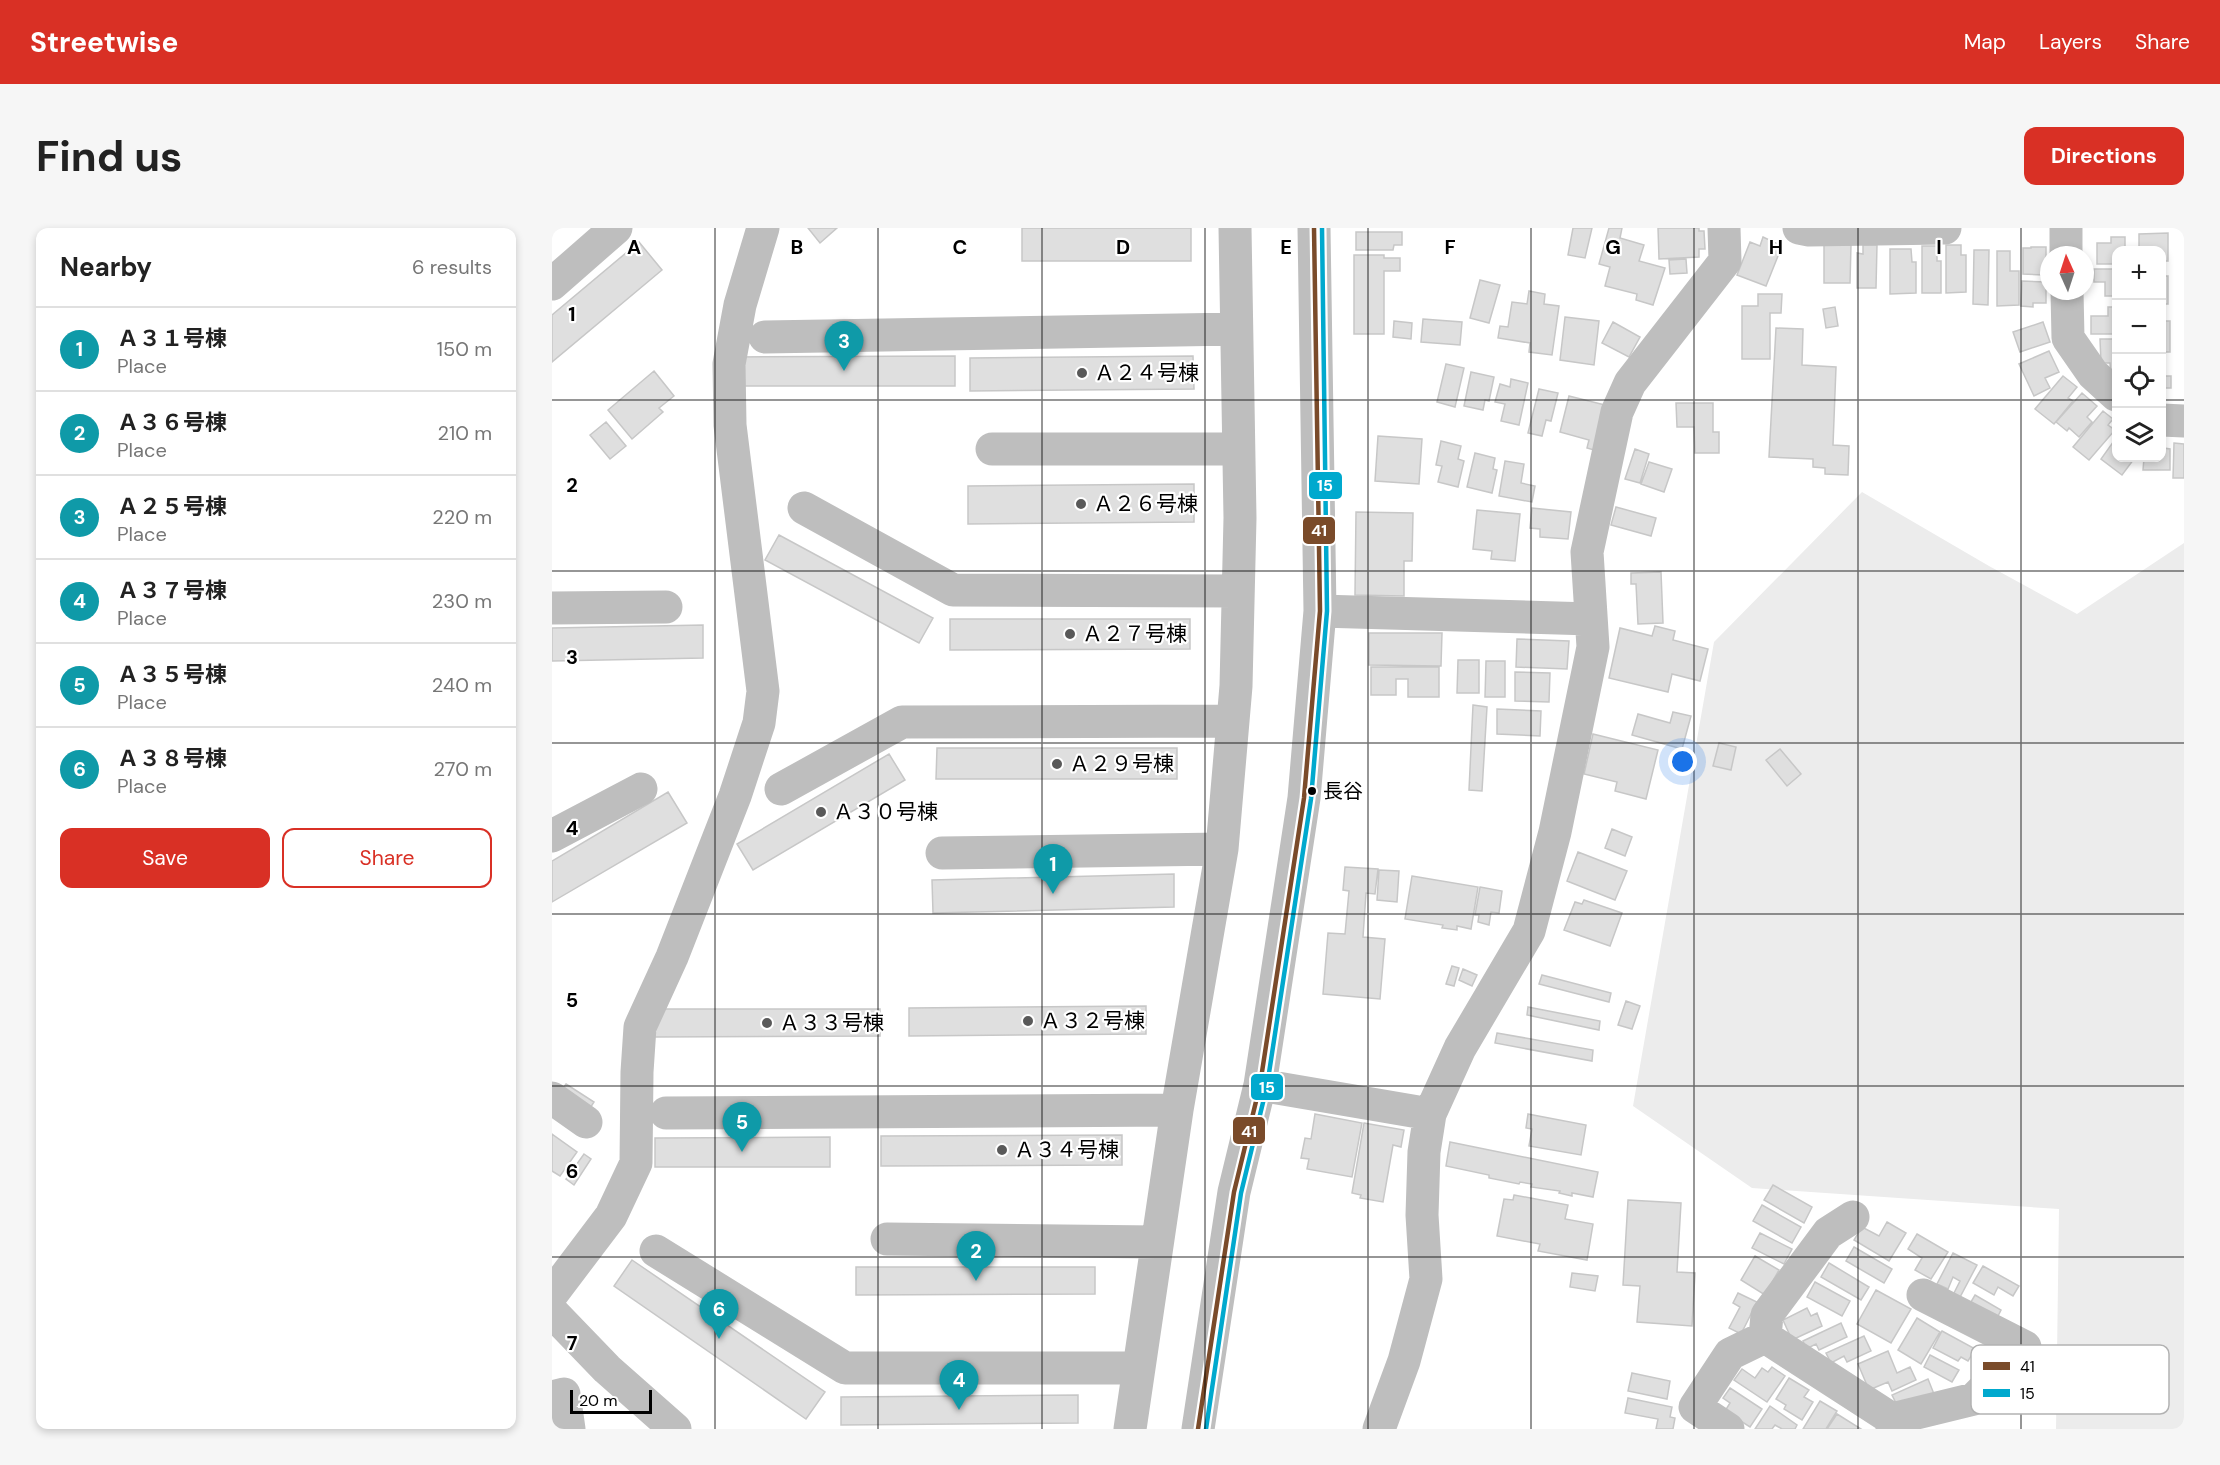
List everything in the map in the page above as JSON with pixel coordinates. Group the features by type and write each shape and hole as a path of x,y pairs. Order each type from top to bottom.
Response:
{"street":[{"path":"552,284 616,228"},
{"path":"552,1294 611,1216 636,1163 640,1027 672,957 727,818 759,723 763,690 730,425 729,364 740,305 763,228"},
{"path":"1130,1429 1177,1110 1222,849 1236,686 1240,518 1235,228"},
{"path":"1198,1429 1234,1192 1260,1085 1305,798 1320,611 1314,228"},
{"path":"1379,1429 1404,1360 1426,1279 1422,1215 1424,1152 1430,1114 1460,1048 1529,931 1555,832 1593,647 1587,552 1617,412 1630,383 1725,261 1724,228"},
{"path":"1799,228 1809,230 1945,228"},
{"path":"2066,228 2066,246"},
{"path":"2067,300 2068,338 2093,374 2112,391"},
{"path":"765,337 1236,329"},
{"path":"2166,420 2184,421"},
{"path":"992,449 1238,449"},
{"path":"804,508 954,590 1238,591"},
{"path":"552,608 666,607"},
{"path":"1320,611 1591,619"},
{"path":"781,789 902,723 1233,721"},
{"path":"552,836 640,789"},
{"path":"942,853 1222,849"},
{"path":"1260,1085 1430,1114"},
{"path":"552,1098 586,1122"},
{"path":"666,1113 1177,1110"},
{"path":"1765,1337 1767,1315 1828,1233 1853,1217"},
{"path":"887,1239 1158,1242"},
{"path":"656,1251 844,1368 1139,1368"},
{"path":"1923,1294 2021,1345"},
{"path":"552,1312 607,1369 675,1429"},
{"path":"1765,1337 1892,1424 1971,1400"},
{"path":"1728,1429 1695,1407 1730,1354 1765,1337"},
{"path":"552,1397 564,1394 568,1429"}],"shaded area":[{"path":"1862,492 2077,614 2184,543 2184,1429 2056,1429 2056,1414 2169,1414 2169,1345 2057,1345 2059,1209 1752,1188 1633,1106 1714,642"}],"building":[{"path":"808,228 837,228 820,243"},
{"path":"1022,228 1191,228 1191,261 1022,261"},
{"path":"1573,228 1592,228 1585,258 1568,255"},
{"path":"1609,228 1622,228 1620,238 1644,245 1639,261 1665,268 1653,305 1636,300 1637,294 1605,286 1610,267 1599,264"},
{"path":"1658,228 1699,228 1699,231 1704,231 1705,249 1699,249 1699,257 1659,259"},
{"path":"1356,232 1402,232 1402,245 1394,245 1393,250 1356,250"},
{"path":"2168,233 2168,261 2166,261 2166,246 2139,246 2139,234"},
{"path":"1763,237 1782,246 1766,286 1737,275 1750,242 1760,246"},
{"path":"2111,237 2125,237 2125,246 2112,246 2112,264 2097,264 2097,243 2111,243"},
{"path":"639,242 662,270 552,362 552,315"},
{"path":"1824,244 1851,245 1850,283 1824,283"},
{"path":"1863,245 1877,245 1876,288 1857,288 1857,253 1863,254"},
{"path":"1946,245 1961,245 1961,255 1966,255 1966,292 1946,293"},
{"path":"1922,246 1937,246 1937,261 1941,261 1941,293 1922,293"},
{"path":"2040,247 2040,275 2023,274 2023,248"},
{"path":"1890,249 1911,249 1912,262 1916,262 1916,293 1890,294"},
{"path":"1974,250 1989,250 1988,305 1973,304"},
{"path":"1997,251 2010,251 2010,271 2019,271 2019,305 1997,306"},
{"path":"1354,255 1384,255 1384,258 1400,258 1400,271 1384,271 1384,334 1354,334"},
{"path":"1686,259 1687,273 1670,274 1669,260"},
{"path":"2094,269 2112,269 2112,296 2105,296 2105,282 2094,282"},
{"path":"2166,276 2168,276 2168,304 2166,304"},
{"path":"1480,280 1500,285 1489,323 1470,318"},
{"path":"2022,281 2040,282 2040,300 2046,300 2046,303 2033,303 2033,307 2021,306"},
{"path":"1529,291 1545,294 1544,304 1559,306 1552,355 1529,352 1530,343 1498,338 1500,326 1508,327 1512,302 1527,304"},
{"path":"1758,294 1782,294 1781,313 1770,313 1770,359 1742,359 1742,306 1758,306"},
{"path":"1835,307 1838,326 1826,328 1823,309"},
{"path":"2108,307 2112,307 2112,334 2091,334 2091,316 2108,316"},
{"path":"1565,317 1599,321 1594,365 1560,360"},
{"path":"1423,319 1462,322 1460,345 1421,342"},
{"path":"1394,321 1412,323 1411,339 1393,337"},
{"path":"2166,321 2170,321 2170,352 2166,352"},
{"path":"1613,322 1640,337 1629,357 1602,343"},
{"path":"2043,322 2050,342 2020,352 2013,332"},
{"path":"1776,328 1803,329 1802,365 1836,367 1833,445 1849,446 1848,475 1825,474 1825,468 1813,467 1813,459 1769,457"},
{"path":"2100,339 2112,339 2112,376 2110,363 2101,363"},
{"path":"2049,351 2059,372 2045,378 2050,388 2034,396 2019,364"},
{"path":"955,356 955,386 734,386 734,357"},
{"name":"Ａ２４号棟","path":"1193,356 1194,389 970,391 970,358"},
{"path":"1446,364 1464,368 1455,407 1437,402"},
{"path":"654,371 674,396 659,408 663,412 632,439 608,410"},
{"path":"1471,372 1494,377 1489,401 1485,400 1483,410 1464,406"},
{"path":"2063,376 2077,387 2068,398 2073,401 2054,424 2035,409"},
{"path":"2166,376 2171,376 2171,388 2166,388"},
{"path":"1511,379 1528,383 1519,425 1501,421 1505,404 1495,402 1500,384 1510,387"},
{"path":"1539,389 1558,393 1551,421 1546,420 1542,436 1528,433"},
{"path":"2082,393 2097,406 2087,417 2092,422 2079,437 2069,428 2067,431 2056,422"},
{"path":"1569,396 1617,408 1605,453 1587,448 1589,440 1560,432"},
{"path":"1676,403 1713,403 1713,432 1719,432 1719,453 1695,453 1694,427 1677,427"},
{"path":"2103,411 2112,418 2108,425 2112,428 2112,433 2089,460 2073,447"},
{"path":"606,422 626,446 610,459 590,435"},
{"path":"1378,436 1422,439 1419,484 1375,481"},
{"path":"1441,441 1461,446 1458,459 1464,461 1458,487 1438,482 1442,466 1436,465"},
{"path":"2174,443 2184,444 2184,478 2173,478"},
{"path":"2112,444 2112,462 2132,462 2122,475 2101,459"},
{"path":"2166,448 2170,449 2170,470 2143,470 2144,462 2166,462"},
{"path":"1635,449 1649,454 1640,483 1625,479"},
{"path":"1475,453 1495,458 1493,469 1497,470 1492,493 1467,487"},
{"path":"1505,461 1524,464 1521,483 1535,486 1532,502 1499,496"},
{"path":"1649,462 1672,469 1664,492 1641,484"},
{"name":"Ａ２６号棟","path":"1194,484 1194,522 968,524 968,486"},
{"path":"1616,507 1656,518 1651,536 1611,525"},
{"path":"1532,508 1571,512 1568,539 1540,537 1540,529 1530,528"},
{"path":"1477,510 1520,514 1515,561 1491,559 1492,551 1473,549"},
{"path":"1356,512 1413,513 1412,561 1404,561 1404,596 1355,595"},
{"path":"779,535 933,618 919,643 765,560"},
{"path":"1661,572 1663,623 1638,624 1636,584 1631,584 1631,573"},
{"name":"Ａ２７号棟","path":"950,619 1190,619 1190,649 950,650"},
{"path":"703,625 703,658 552,661 552,628"},
{"path":"1655,626 1675,631 1673,640 1708,649 1700,681 1672,674 1668,692 1609,678 1620,628 1652,636"},
{"path":"1369,633 1442,633 1441,666 1369,665"},
{"path":"1517,639 1569,641 1567,669 1516,667"},
{"path":"1458,660 1479,660 1479,693 1457,693"},
{"path":"1486,661 1505,661 1505,697 1485,697"},
{"path":"1371,667 1439,667 1439,697 1408,697 1408,679 1396,679 1396,695 1371,695"},
{"path":"1515,672 1550,673 1549,702 1515,701"},
{"path":"1473,705 1487,707 1482,791 1469,790"},
{"path":"1497,709 1541,711 1540,736 1497,734"},
{"path":"1673,712 1691,716 1682,749 1632,735 1638,714 1670,723"},
{"path":"1593,734 1658,750 1646,799 1615,791 1617,782 1584,774"},
{"path":"1719,743 1736,747 1731,770 1713,766"},
{"name":"Ａ２９号棟","path":"937,748 1177,748 1177,779 936,779"},
{"path":"1780,749 1801,774 1787,786 1766,760"},
{"name":"Ａ３０号棟","path":"889,754 905,780 753,870 737,844"},
{"path":"668,792 687,823 552,902 552,861"},
{"path":"1612,829 1632,837 1625,856 1605,848"},
{"path":"1578,852 1627,871 1615,900 1567,881"},
{"path":"1345,867 1378,869 1375,894 1366,893 1363,937 1385,939 1380,999 1323,994 1328,933 1345,934 1349,891 1343,890"},
{"path":"1379,870 1399,871 1397,902 1377,900"},
{"path":"1174,874 1174,907 933,913 932,880"},
{"path":"1412,876 1478,887 1471,929 1457,926 1457,930 1442,928 1443,925 1405,919"},
{"path":"1480,887 1502,891 1499,913 1491,912 1489,925 1478,922 1479,915 1475,915"},
{"path":"1584,900 1622,913 1610,946 1564,930 1575,902 1582,904"},
{"path":"1452,966 1459,968 1454,986 1446,984"},
{"path":"1463,969 1477,975 1472,986 1459,980"},
{"path":"1542,975 1611,993 1609,1002 1539,984"},
{"path":"1626,1001 1640,1006 1632,1029 1618,1025"},
{"name":"Ａ３２号棟","path":"1146,1006 1146,1034 909,1036 909,1008"},
{"path":"1528,1007 1600,1021 1599,1030 1527,1015"},
{"name":"Ａ３３号棟","path":"654,1009 880,1009 880,1036 654,1037"},
{"path":"1497,1033 1593,1050 1592,1061 1495,1043"},
{"path":"566,1084 594,1102 587,1113 559,1094"},
{"path":"1315,1114 1362,1123 1352,1177 1307,1169 1309,1159 1301,1158 1305,1138 1311,1139"},
{"path":"1528,1114 1586,1125 1581,1155 1529,1146 1532,1129 1526,1128"},
{"path":"1364,1123 1404,1130 1401,1147 1393,1145 1383,1202 1360,1198 1361,1195 1352,1193"},
{"path":"552,1134 577,1152 560,1176 552,1171"},
{"name":"Ａ３４号棟","path":"1122,1135 1122,1165 881,1166 881,1136"},
{"path":"830,1137 830,1167 655,1167 655,1138"},
{"path":"1450,1142 1598,1172 1593,1197 1572,1193 1572,1196 1559,1193 1560,1191 1531,1187 1532,1184 1489,1178 1489,1175 1446,1166"},
{"path":"584,1154 591,1159 574,1185 566,1179"},
{"path":"1773,1185 1812,1207 1804,1223 1764,1200"},
{"path":"1514,1195 1568,1205 1565,1219 1593,1224 1587,1260 1538,1251 1540,1244 1497,1236 1504,1199 1513,1200"},
{"path":"1628,1200 1681,1203 1677,1272 1695,1273 1692,1326 1637,1322 1640,1286 1623,1285"},
{"path":"1762,1205 1801,1227 1792,1243 1753,1221"},
{"path":"1887,1222 1906,1233 1889,1261 1854,1240 1862,1227 1879,1236"},
{"path":"1760,1233 1792,1249 1784,1264 1752,1248"},
{"path":"1917,1234 1948,1252 1931,1279 1915,1270 1922,1258 1908,1249"},
{"path":"1854,1247 1892,1269 1884,1283 1846,1261"},
{"path":"1953,1253 1977,1265 1958,1301 1952,1297 1960,1281 1953,1277 1948,1289 1937,1284"},
{"path":"1755,1256 1779,1270 1765,1295 1741,1280"},
{"path":"632,1260 825,1392 806,1419 614,1286"},
{"path":"1829,1263 1869,1287 1861,1300 1821,1277"},
{"path":"1983,1266 2019,1286 2013,1296 1998,1287 1994,1295 1973,1283"},
{"path":"856,1267 1095,1267 1095,1294 856,1295"},
{"path":"1572,1273 1598,1276 1595,1291 1570,1287"},
{"path":"1815,1282 1850,1301 1842,1316 1807,1297"},
{"path":"1876,1290 1911,1309 1891,1343 1857,1324"},
{"path":"1738,1293 1757,1302 1741,1334 1729,1328 1740,1307 1733,1303"},
{"path":"1975,1295 2001,1310 1995,1322 1968,1307"},
{"path":"1807,1308 1811,1316 1817,1313 1822,1326 1792,1340 1783,1320"},
{"path":"1917,1318 1940,1332 1921,1364 1898,1350"},
{"path":"1841,1323 1847,1337 1819,1350 1816,1344 1806,1349 1803,1341"},
{"path":"1942,1331 1971,1347 1971,1356 1968,1361 1961,1357 1958,1361 1933,1348"},
{"path":"1864,1336 1871,1351 1847,1362 1844,1356 1831,1363 1826,1353"},
{"path":"1888,1351 1897,1373 1910,1367 1916,1380 1892,1391 1888,1382 1869,1390 1858,1364"},
{"path":"1930,1355 1959,1370 1952,1382 1924,1367"},
{"path":"1772,1367 1785,1376 1767,1402 1734,1380 1742,1369 1755,1378 1762,1368 1768,1372"},
{"path":"1632,1373 1670,1381 1667,1399 1628,1391"},
{"path":"1789,1378 1809,1390 1804,1397 1813,1402 1802,1420 1784,1409 1786,1405 1776,1399"},
{"path":"1928,1379 1934,1394 1899,1409 1892,1395"},
{"path":"1730,1388 1762,1409 1750,1427 1725,1411 1730,1403 1723,1398"},
{"path":"1078,1395 1078,1423 841,1425 841,1397"},
{"path":"1628,1398 1672,1407 1670,1417 1675,1418 1673,1429 1656,1429 1658,1419 1625,1413"},
{"path":"1820,1401 1837,1411 1826,1429 1803,1429"},
{"path":"1770,1406 1797,1425 1795,1429 1782,1429 1775,1425 1772,1429 1755,1429"},
{"path":"1837,1414 1861,1429 1827,1429"}],"transit line":[{"name":"41","path":"1198,1429 1234,1192 1260,1085 1304,798 1320,611 1314,228"},
{"name":"15","path":"1206,1429 1241,1193 1267,1086 1311,799 1327,611 1322,228"}],"place":[{"name":"Ａ２５号棟","path":"844,371"},
{"name":"Ａ２４号棟","path":"1082,373"},
{"name":"Ａ２６号棟","path":"1081,504"},
{"name":"Ａ２７号棟","path":"1070,634"},
{"name":"Ａ２９号棟","path":"1057,764"},
{"name":"長谷","path":"1312,791"},
{"name":"Ａ３０号棟","path":"821,812"},
{"name":"Ａ３１号棟","path":"1053,894"},
{"name":"Ａ３２号棟","path":"1028,1021"},
{"name":"Ａ３３号棟","path":"767,1023"},
{"name":"Ａ３４号棟","path":"1002,1150"},
{"name":"Ａ３５号棟","path":"742,1152"},
{"name":"Ａ３６号棟","path":"976,1281"},
{"name":"Ａ３８号棟","path":"719,1339"},
{"name":"Ａ３７号棟","path":"959,1410"}]}
